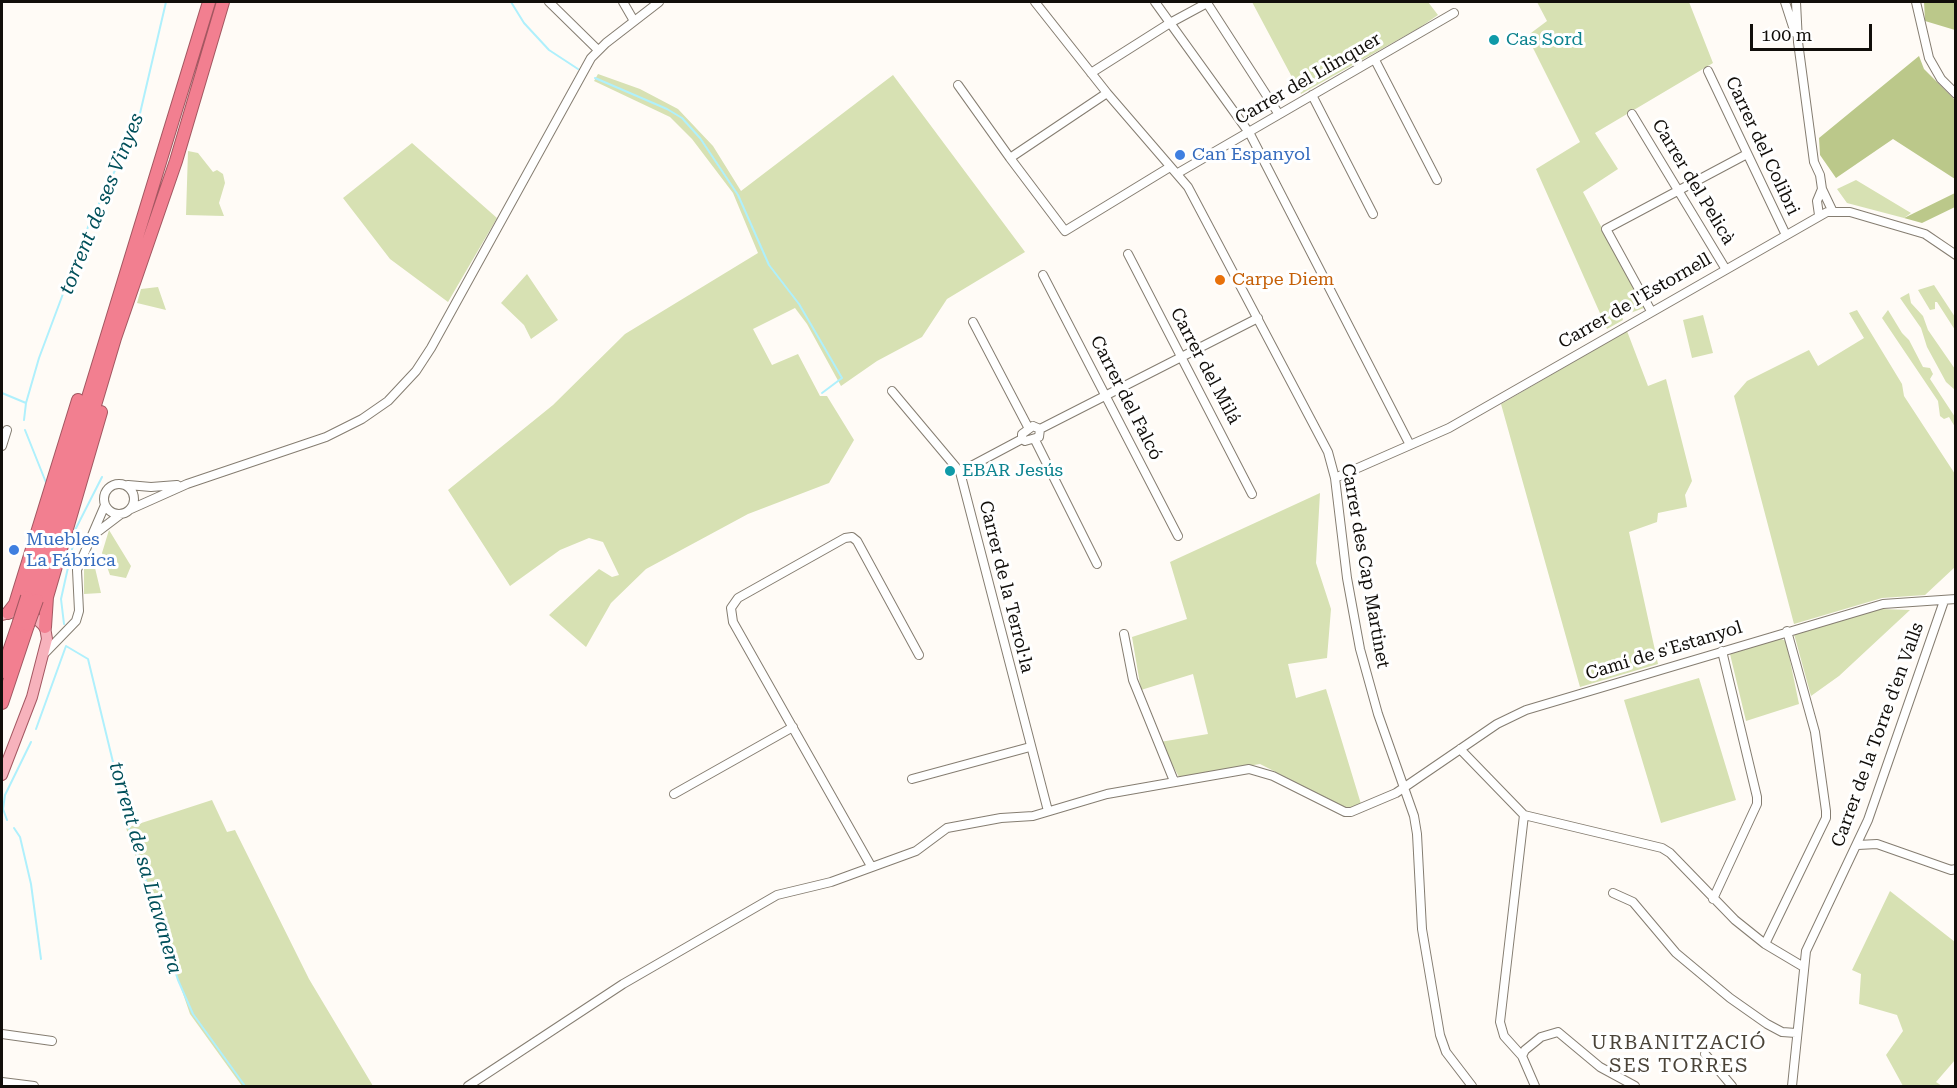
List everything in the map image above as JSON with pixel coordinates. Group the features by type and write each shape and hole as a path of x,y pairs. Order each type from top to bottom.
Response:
{"highway":[{"path":"32,599 130,261 209,2"},
{"path":"2,672 32,599 115,338 130,301 176,161 223,2"},
{"path":"3,614 15,604 110,303 130,261"},
{"path":"45,628 47,597 101,415 130,301"},
{"path":"2,703 23,624"}],"main road":[{"path":"2,775 20,731 45,653 45,628 32,615 19,611 3,614"}],"street":[{"path":"549,2 598,50"},
{"path":"623,2 634,21"},
{"path":"93,536 130,509 187,484 326,437 362,419 402,387 431,348 586,66 598,50 657,2"},
{"name":"Carrer des Cap Martinet","path":"1035,2 1107,93 1170,167 1178,173 1195,199 1328,452 1335,478 1347,578 1360,649 1378,714 1417,834 1422,929 1440,1035 1446,1052 1472,1086"},
{"path":"1155,2 1247,132 1410,446"},
{"path":"1785,2 1798,42"},
{"path":"1796,2 1798,42 1814,162 1820,174 1822,189 1832,210 1850,212 1925,234 1956,255"},
{"path":"1917,2 1929,58 1941,79 1956,94"},
{"path":"1091,73 1203,4 1210,5 1278,113"},
{"name":"Carrer del Llinquer","path":"1178,173 1454,13"},
{"path":"1376,60 1437,180"},
{"name":"Carrer del Colibri","path":"1708,71 1786,234"},
{"path":"958,85 1065,231 1170,167"},
{"path":"1010,158 1107,93"},
{"path":"1312,95 1373,214"},
{"name":"Carrer del Pelicà","path":"1632,114 1725,268"},
{"path":"1651,311 1606,229 1747,154"},
{"path":"1819,215 1817,201 1822,189"},
{"name":"Carrer de l'Estornell","path":"1335,478 1410,446 1456,423 1725,268 1832,210"},
{"name":"Carrer del Milá","path":"1128,254 1252,494"},
{"name":"Carrer del Falcó","path":"1043,275 1178,536"},
{"path":"1028,427 1033,426 1040,429 1258,318"},
{"path":"973,322 1028,427"},
{"name":"Carrer de la Terrol·la","path":"892,391 960,472 1048,811"},
{"path":"960,472 1022,439 1028,427"},
{"path":"1022,439 1035,440 1039,437 1040,429"},
{"path":"2,446 7,430"},
{"path":"1035,440 1097,564"},
{"path":"45,653 57,639 67,633 79,612 77,581 81,556 93,536 105,505 104,495 108,487 117,483 151,487 187,484"},
{"path":"126,485 134,494 130,509"},
{"path":"105,505 113,513 121,514"},
{"path":"871,866 733,622 731,608 738,598 844,538 852,537 857,541 920,655"},
{"name":"Camí de s'Estanyol","path":"468,1086 623,984 777,895 831,882 916,851 947,828 1001,818 1033,816 1107,794 1249,769 1257,770 1345,812 1351,812 1403,788 1508,718 1527,710 1882,604 1956,599"},
{"name":"Carrer de la Torre d'en Valls","path":"1792,1086 1802,966 1806,951 1858,845 1944,601"},
{"path":"45,628 67,633"},
{"path":"1765,944 1826,818 1815,732 1787,631"},
{"path":"1124,634 1133,680 1173,782"},
{"path":"1713,898 1757,804 1722,651"},
{"path":"674,794 794,727"},
{"path":"912,778 1030,747"},
{"path":"1460,749 1524,815 1662,848 1671,853 1735,920 1765,944 1802,966"},
{"path":"1524,815 1500,1022 1504,1036 1522,1056 1534,1086"},
{"path":"1858,845 1877,844 1951,870 1956,869"},
{"path":"1613,893 1633,902 1676,953 1730,998 1782,1032 1796,1033"},
{"path":"1522,1056 1525,1050 1540,1037 1558,1032 1600,1067 1635,1086"},
{"path":"2,1034 52,1041"},
{"path":"1705,1054 1732,1086"},
{"path":"2,1082 34,1086"}],"green space":[{"path":"1252,2 1428,2 1438,15 1301,94"},
{"path":"1537,2 1689,2 1713,63 1595,133 1618,169 1583,192 1644,308 1622,316 1623,320 1607,329 1536,169 1580,142 1527,36 1547,21"},
{"path":"1924,2 1955,2 1955,30 1925,21"},
{"path":"1919,56 1924,69 1955,100 1955,179 1893,139 1836,178 1820,155 1819,138"},
{"path":"598,74 640,89 678,109 713,146 741,191 893,75 1025,252 947,299 922,337 877,361 841,386 807,324 795,308 753,329 772,365 798,354 820,396 827,396 854,440 829,483 748,514 646,569 611,603 586,647 549,615 599,569 612,577 619,575 603,542 589,538 560,550 510,586 448,490 553,405 625,334 758,253 733,193 692,139 670,117 594,81"},
{"path":"412,143 497,218 448,302 390,259 343,198"},
{"path":"188,151 198,153 213,172 217,170 223,174 225,183 219,203 224,216 186,215"},
{"path":"1856,180 1911,213 1904,218 1847,203 1837,189"},
{"path":"1955,193 1955,207 1922,223 1904,218"},
{"path":"527,274 558,320 531,339 524,325 501,303"},
{"path":"1934,285 1955,317 1955,330 1937,302 1935,302 1935,309 1930,310 1918,290"},
{"path":"158,287 166,310 137,303 141,289"},
{"path":"1909,293 1911,303 1923,316 1928,330 1955,369 1955,390 1946,382 1927,347 1921,328 1900,298"},
{"path":"1857,310 1902,384 1904,396 1955,474 1955,567 1925,595 1882,598 1794,624 1734,396 1747,381 1809,350 1818,366 1864,338 1849,313"},
{"path":"1888,310 1909,340 1923,367 1930,368 1933,374 1930,379 1955,417 1955,427 1949,417 1944,419 1940,416 1938,401 1882,318"},
{"path":"1703,315 1713,353 1692,358 1683,320"},
{"path":"1627,331 1648,386 1666,379 1692,481 1685,495 1687,507 1658,513 1657,522 1629,532 1658,664 1580,687 1501,404"},
{"path":"1320,493 1316,563 1331,609 1327,658 1288,664 1296,698 1326,689 1361,804 1349,809 1260,764 1179,777 1160,742 1208,734 1193,674 1141,690 1132,637 1187,619 1170,562"},
{"path":"109,530 131,566 126,578 110,575 102,553"},
{"path":"90,564 95,568 101,593 84,594 84,568"},
{"path":"1881,609 1910,610 1839,676 1811,696 1794,634"},
{"path":"1779,638 1786,641 1799,704 1746,721 1730,654"},
{"path":"1699,678 1736,800 1661,823 1624,700"},
{"path":"212,800 227,832 235,830 309,979 373,1086 242,1086 190,1014 126,828"},
{"path":"1890,891 1955,942 1955,1060 1936,1082 1942,1086 1903,1086 1886,1055 1903,1031 1897,1015 1859,1004 1861,974 1852,970"}],"waterway":[{"name":"torrent de ses Vinyes","path":"24,420 26,403 39,358 88,227 138,122 166,2"},
{"path":"511,2 524,23 549,50 578,69"},
{"path":"595,78 667,109 682,118 700,138 738,195 769,265 799,304 842,378 822,393"},
{"path":"2,393 26,403"},
{"name":"torrent de sa Llavanera","path":"25,430 47,485"},
{"name":"torrent de sa Llavanera","path":"64,624 61,599 73,545 72,536 102,477"},
{"name":"torrent de sa Llavanera","path":"36,729 66,646 88,659 129,828 178,980 193,1014 245,1086"},
{"path":"7,820 3,809 5,795 31,742"},
{"path":"14,828 20,837 31,884 41,959"}],"place":[{"name":"Cas Sord","path":"1494,40"},
{"name":"Can Espanyol","path":"1180,155"},
{"name":"Carpe Diem","path":"1220,280"},
{"name":"EBAR Jesús","path":"950,471"},
{"name":"Muebles La Fábrica","path":"14,550"}],"district":[{"name":"URBANITZACIÓ SES TORRES","path":"1679,1054"}]}
